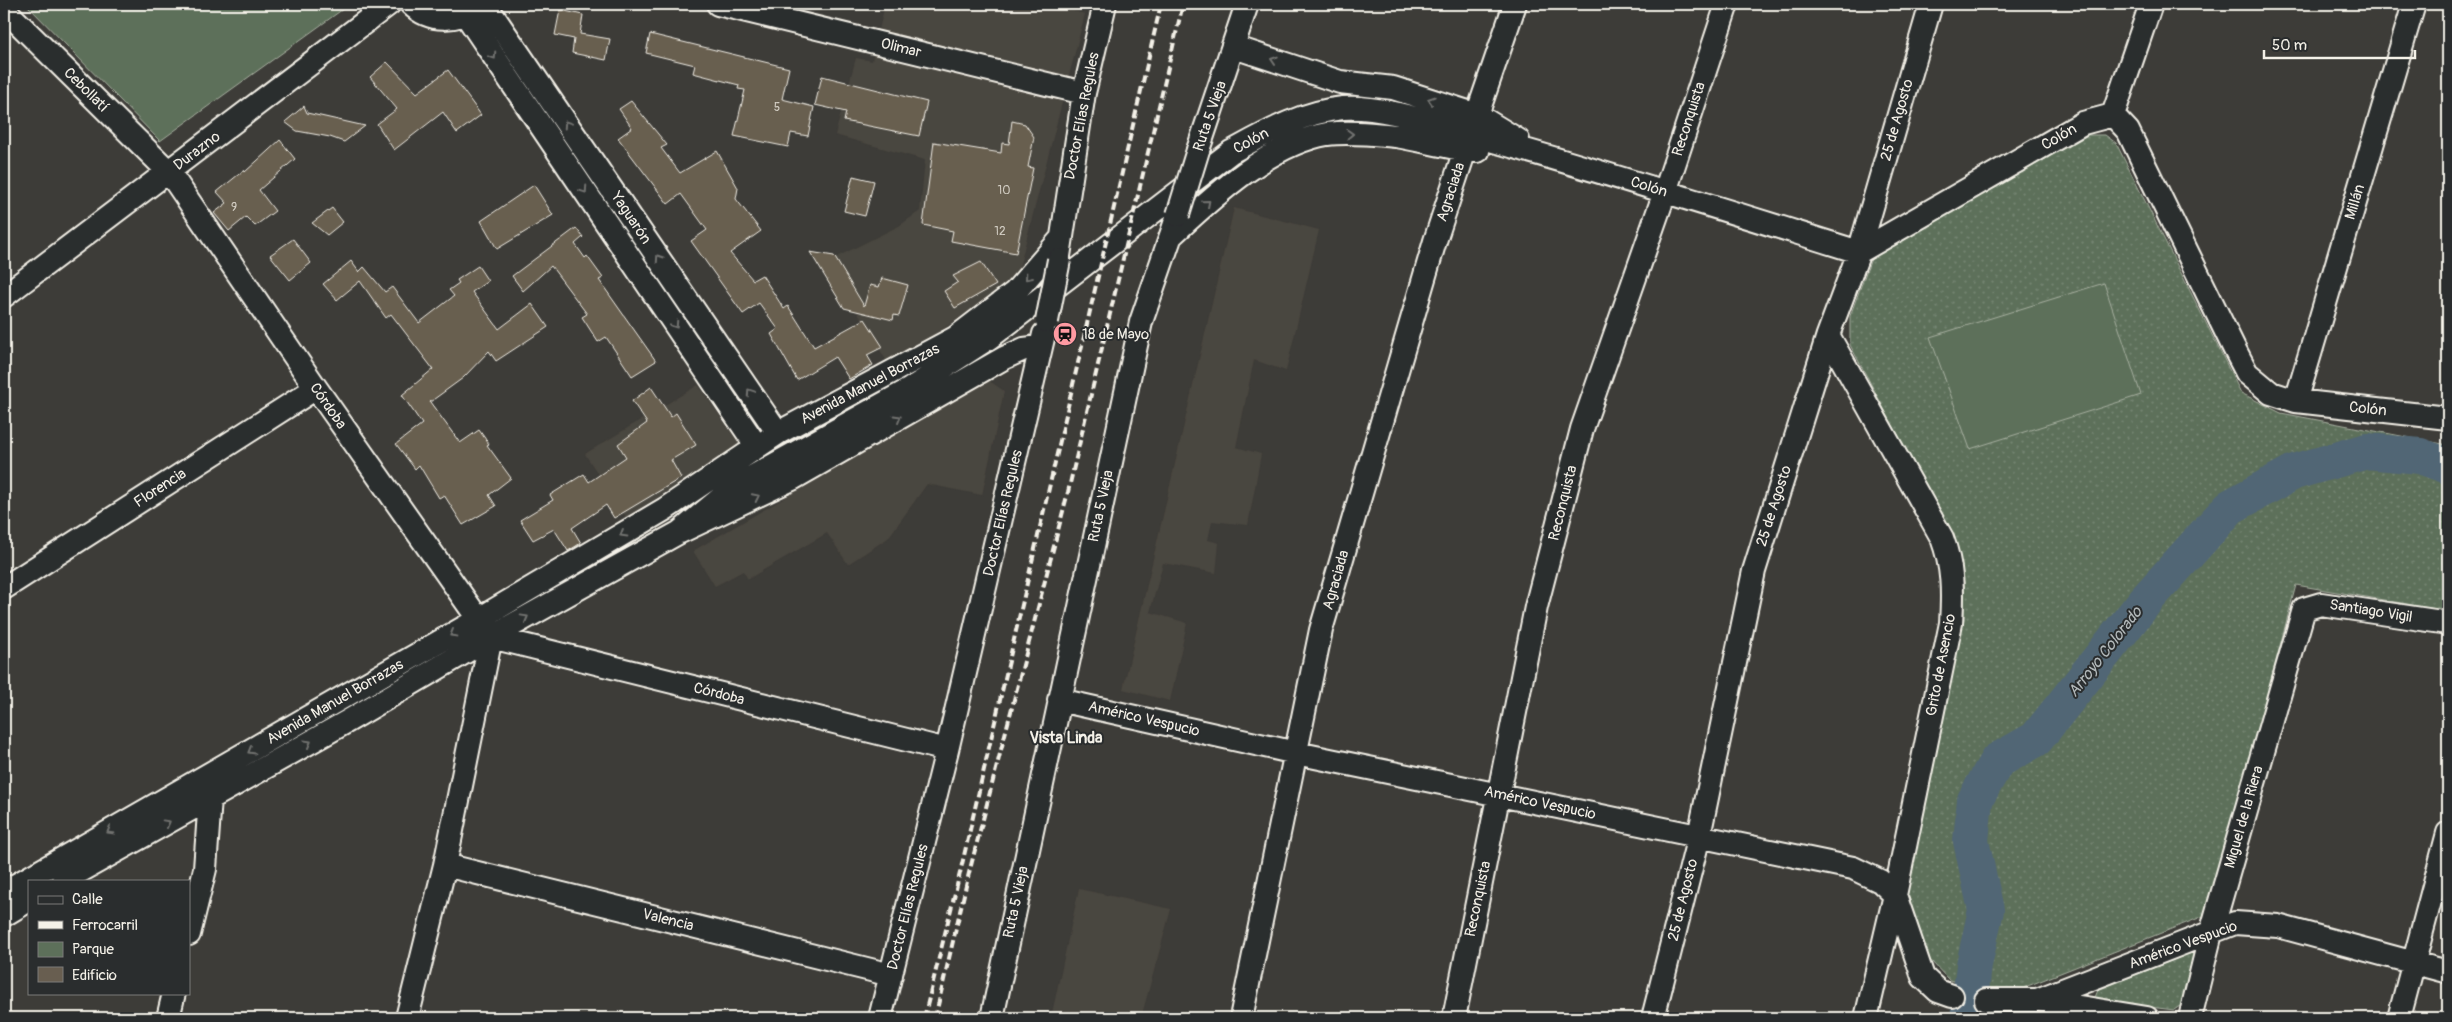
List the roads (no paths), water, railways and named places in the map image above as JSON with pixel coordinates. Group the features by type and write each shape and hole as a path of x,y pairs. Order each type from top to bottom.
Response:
{"street":[{"name":"Durazno","path":"4,296 389,4"},
{"path":"411,4 418,12 442,19 478,8"},
{"name":"Olimar","path":"718,4 1084,93"},
{"name":"Doctor Elías Regules","path":"880,1018 1007,500 1047,321 1084,93 1105,4"},
{"name":"Ruta 5 Vieja","path":"992,1018 1140,322 1247,4"},
{"path":"1477,115 1515,4"},
{"name":"Reconquista","path":"1454,1018 1500,795 1536,606 1582,429 1727,4"},
{"name":"25 de Agosto","path":"1654,1018 1699,836 1754,572 1828,335 1859,252 1932,4"},
{"path":"2113,116 2151,4"},
{"name":"Millán","path":"2296,401 2414,4"},
{"name":"Yaguarón","path":"478,8 778,432"},
{"name":"Yaguarón","path":"478,8 756,445"},
{"name":"Cebollatí","path":"4,9 169,172"},
{"name":"Colón","path":"1234,47 1340,82 1393,88 1477,115 1543,155"},
{"name":"Colón","path":"1125,231 1231,152 1272,129 1308,115 1343,108 1384,111 1543,155 1859,252 2083,123 2113,116 2128,131 2247,373 2271,393 2296,401 2448,418"},
{"name":"Colón","path":"1174,225 1288,146 1327,134 1357,133 1396,136 1465,150 1543,155"},
{"name":"Agraciada","path":"1241,1018 1321,630 1432,250 1465,150"},
{"name":"Córdoba","path":"169,172 316,388 485,628 947,750"},
{"name":"Avenida Manuel Borrazas","path":"680,532 734,487 918,384 989,338 1125,231"},
{"name":"Avenida Manuel Borrazas","path":"4,892 205,789 485,628 665,509 756,445 955,338 1015,292 1059,250"},
{"name":"Grito de Asencio","path":"1828,335 1942,538 1950,558 1954,586 1951,623 1895,895 1866,1018"},
{"name":"Avenida Manuel Borrazas","path":"485,628 794,478 1004,358 1024,349 1040,347"},
{"name":"Florencia","path":"4,588 316,388"},
{"name":"Avenida Manuel Borrazas","path":"665,509 734,487"},
{"name":"Santiago Vigil","path":"2301,617 2304,609 2321,604 2448,623"},
{"name":"Miguel de la Riera","path":"2190,1018 2301,617"},
{"path":"407,1018 445,865 485,628"},
{"name":"Américo Vespucio","path":"1059,700 1296,753 1853,868 1880,881 1895,895"},
{"path":"190,930 205,869 205,789"},
{"name":"Avenida Manuel Borrazas","path":"65,880 205,789"},
{"path":"2398,1018 2448,833"},
{"name":"Valencia","path":"445,865 891,975"},
{"path":"1895,895 1923,977 1938,990 1952,996"},
{"path":"4,915 28,901"},
{"name":"Américo Vespucio","path":"2037,1000 2235,923 2278,926 2448,972"},
{"path":"168,1018 174,994"},
{"name":"Américo Vespucio","path":"1986,1000 2037,1000 2147,1018"}],"waterway":[{"name":"Arroyo Colorado","path":"1968,1018 1974,965 1986,910 1971,841 1975,800 1997,761 2036,739 2146,600 2230,507 2294,472 2367,451 2420,456 2448,466"}],"railway":[{"path":"924,1018 960,873 1161,4"},
{"path":"935,1018 969,873 1068,492 1183,4"}],"place":[{"name":"18 de Mayo","path":"1065,334"}],"district":[{"name":"Vista Linda","path":"1066,738"}]}
